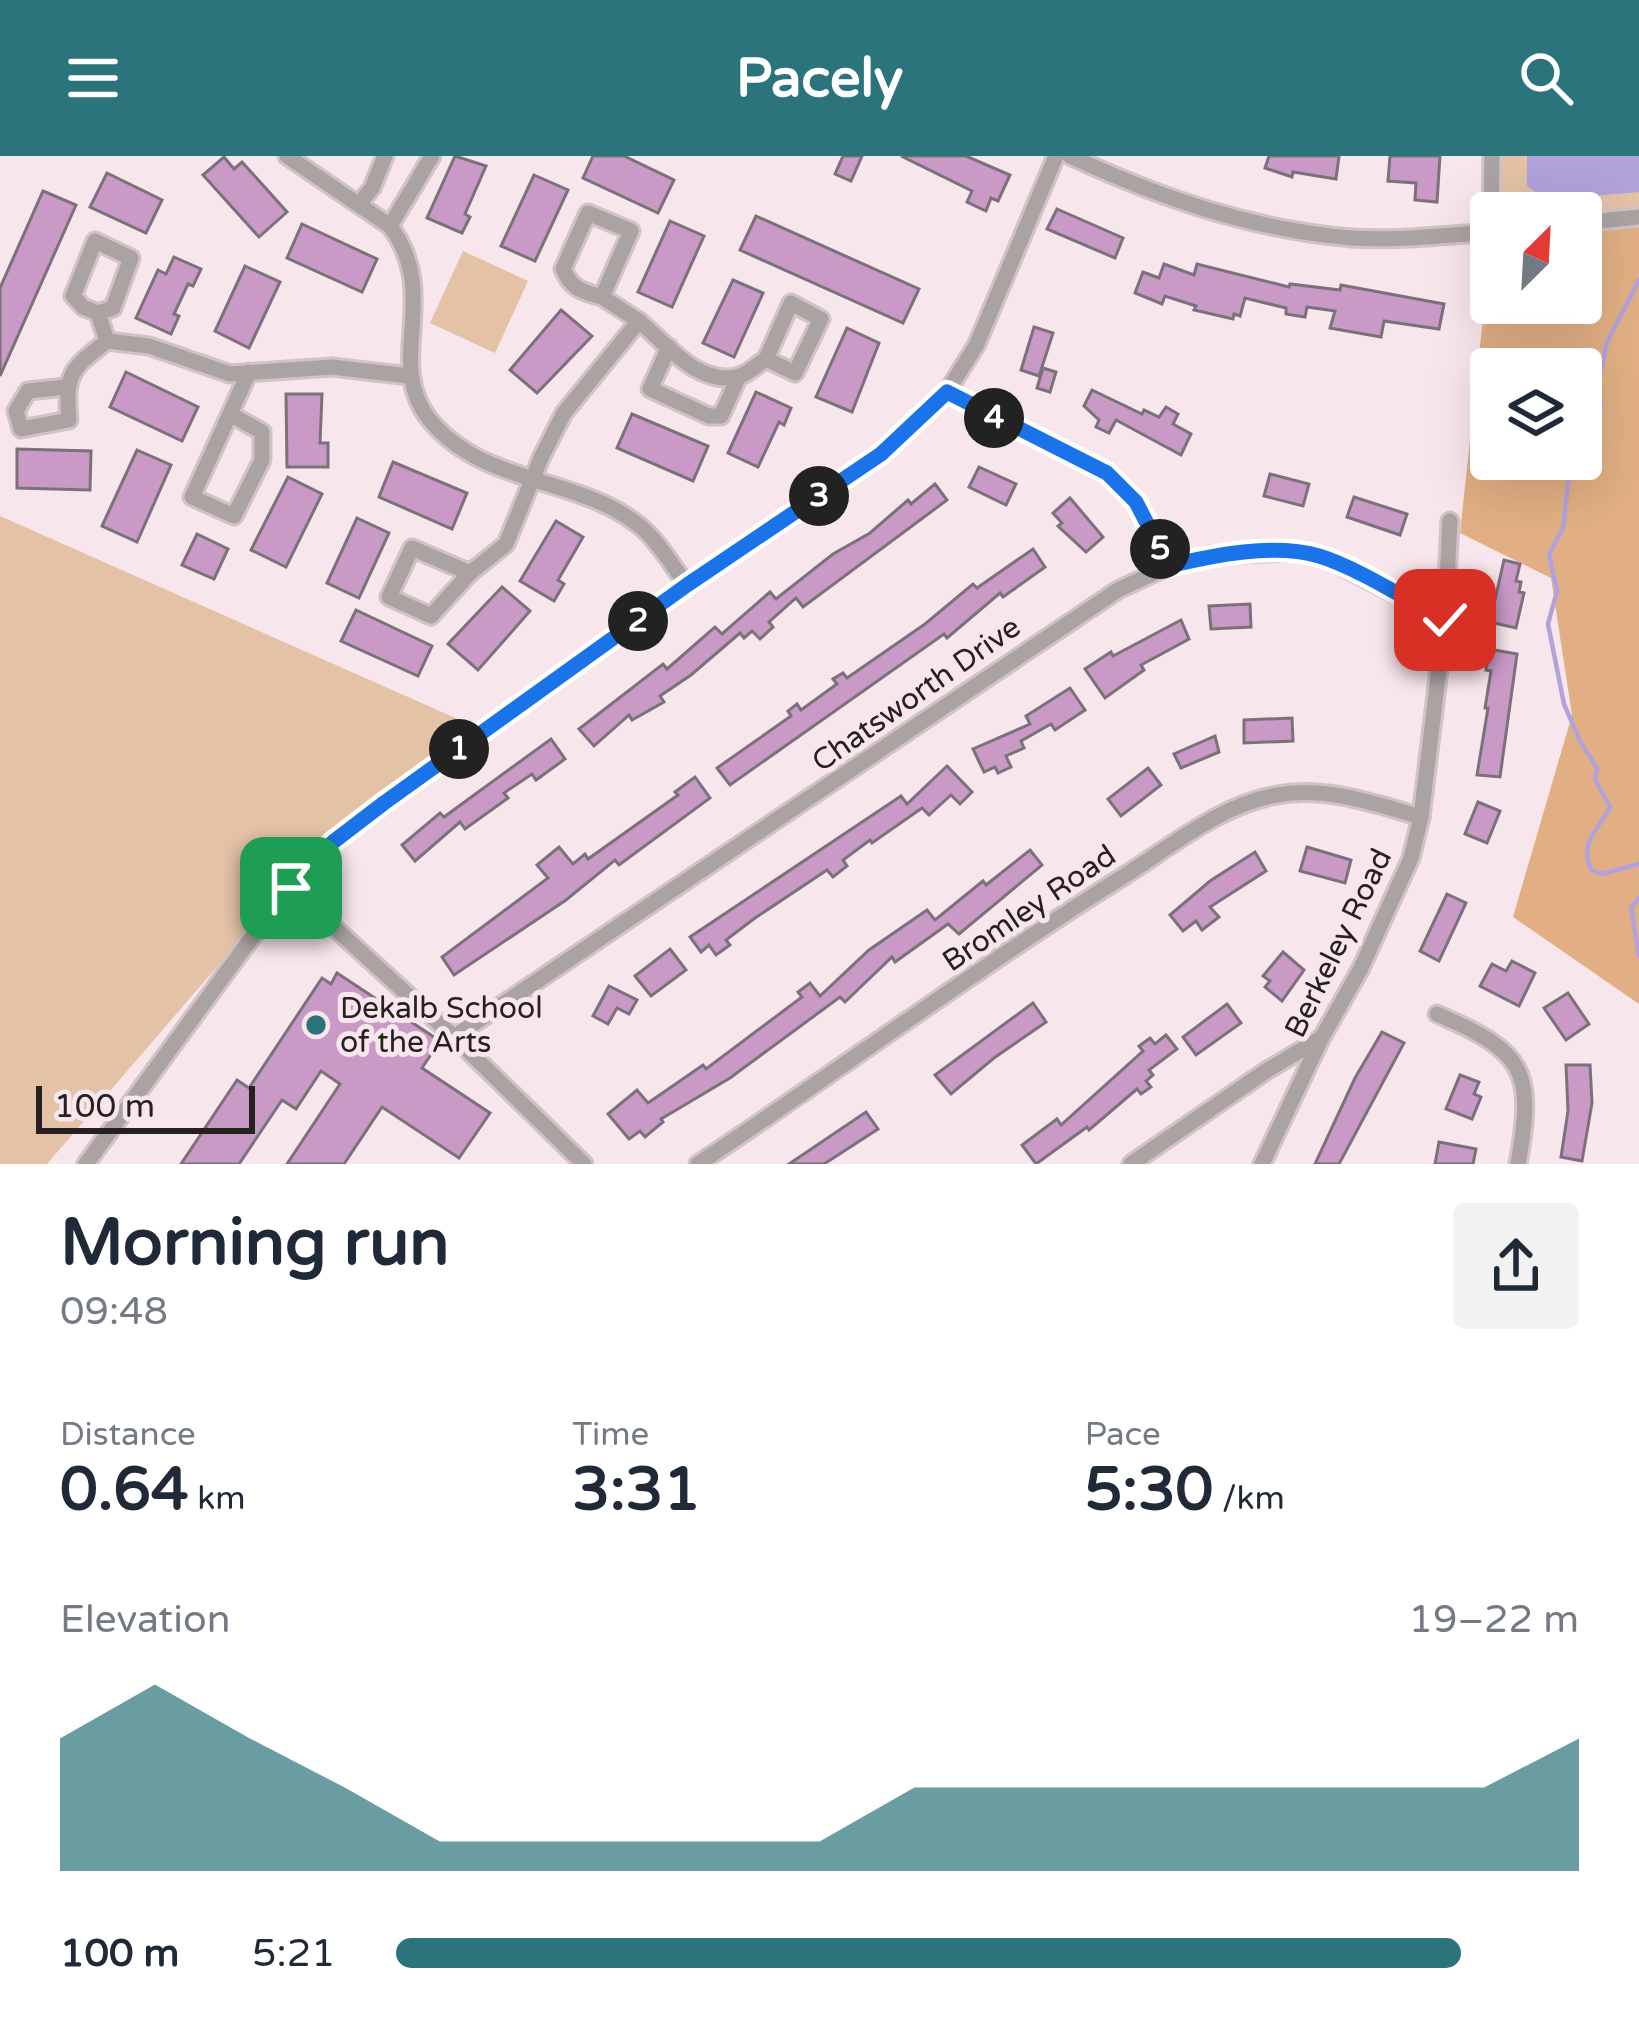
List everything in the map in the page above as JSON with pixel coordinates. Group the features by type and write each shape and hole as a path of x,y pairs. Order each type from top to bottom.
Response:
{"street":[{"path":"286,156 390,226 401,241 413,278 409,376 427,416 462,452 594,499 643,528 687,585"},
{"path":"358,204 372,188 385,156"},
{"path":"390,226 431,156"},
{"path":"86,1164 291,888 333,842 687,585 881,454 947,392 977,344 1056,156"},
{"path":"1070,156 1223,216 1281,229 1357,238 1470,233"},
{"path":"1491,192 1492,156"},
{"path":"602,298 631,232 588,213 563,269 568,281 639,321 697,371 739,376 766,359 790,303 821,319 796,373 766,359"},
{"path":"1602,221 1639,217"},
{"path":"95,242 131,258 113,308 98,313 82,307 73,296 95,242"},
{"path":"98,313 107,341"},
{"path":"470,573 412,548 389,597 431,616 470,573 506,544 564,413 639,321"},
{"path":"66,387 80,362 107,341 149,346 230,374 332,367 409,376"},
{"path":"669,346 650,389 709,416 721,416 739,376"},
{"path":"230,414 262,432 262,460 234,516 192,497 249,372"},
{"path":"947,392 1107,473 1136,502 1169,566"},
{"name":"Berkeley Road","path":"1262,1164 1411,858 1421,817 1445,620 1450,520"},
{"name":"Chatsworth Drive","path":"454,1037 1100,601 1169,566 1211,556 1293,552 1321,556 1445,620"},
{"name":"Bromley Road","path":"698,1164 1096,894 1249,803 1278,794 1316,793 1421,817"},
{"path":"291,888 584,1164"},
{"path":"1437,1014 1495,1042 1521,1074 1527,1114 1518,1164"},
{"path":"1131,1164 1321,1039"}],"shaded area":[{"path":"1490,156 1639,156 1639,219 1602,222 1602,192 1491,192"},
{"path":"1527,156 1639,156 1639,192 1536,192 1527,186"},
{"path":"1639,219 1639,1004 1513,917 1572,715 1551,578 1460,533 1470,440 1470,480 1602,480 1602,348 1480,348 1482,324 1602,324 1602,222"},
{"path":"463,251 528,281 495,353 430,323"},
{"path":"0,516 478,728 357,813 303,867 47,1164 0,1164"}],"building":[{"path":"455,156 486,166 462,233 427,218"},
{"path":"593,156 624,156 674,180 658,213 583,178"},
{"path":"843,156 862,156 851,181 835,174"},
{"path":"901,156 966,156 1010,175 998,201 991,198 986,211 967,202 972,191"},
{"path":"1269,156 1339,156 1336,179 1293,172 1292,177 1265,168"},
{"path":"1390,156 1440,156 1437,202 1415,200 1416,183 1388,181"},
{"path":"224,157 234,169 242,162 287,212 259,237 203,175"},
{"path":"107,173 162,200 146,233 90,207"},
{"path":"534,175 568,190 535,261 501,246"},
{"path":"43,191 76,205 0,376 0,288"},
{"path":"1057,209 1123,238 1115,258 1047,229"},
{"path":"756,216 919,289 903,323 740,250"},
{"path":"670,221 704,236 672,307 638,292"},
{"path":"302,224 377,259 362,292 287,258"},
{"path":"174,257 201,269 174,314 179,316 171,334 136,318 158,270 166,274"},
{"path":"1164,264 1194,275 1197,264 1289,287 1340,290 1341,285 1444,304 1439,329 1384,321 1381,337 1330,328 1335,311 1307,307 1305,317 1245,298 1240,316 1234,314 1233,319 1194,310 1196,306 1165,296 1162,304 1135,293 1143,272 1159,278"},
{"path":"245,266 280,282 249,348 215,331"},
{"path":"733,280 763,293 734,357 703,343"},
{"path":"561,310 592,336 537,393 510,370"},
{"path":"1034,327 1053,333 1039,376 1021,370"},
{"path":"847,328 879,343 852,412 816,397"},
{"path":"1043,368 1056,372 1050,392 1037,388"},
{"path":"126,372 198,407 182,441 110,407"},
{"path":"1092,390 1142,414 1144,410 1159,417 1166,407 1178,414 1173,424 1191,434 1181,455 1116,420 1109,433 1096,427 1099,420 1084,406"},
{"path":"756,392 791,408 784,425 779,422 758,467 728,453"},
{"path":"286,394 322,394 320,443 328,443 328,467 287,467"},
{"path":"632,414 708,446 693,481 617,448"},
{"path":"17,449 91,451 90,490 17,488"},
{"path":"137,450 171,465 137,542 102,526"},
{"path":"393,462 467,493 452,529 379,497"},
{"path":"979,467 1016,484 1006,505 969,487"},
{"path":"1270,474 1309,484 1303,506 1264,496"},
{"path":"288,477 322,494 286,567 251,550"},
{"path":"935,484 947,500 803,607 796,598 769,622 773,627 760,639 752,631 744,638 740,633 660,696 664,702 632,720 629,715 594,746 579,729 663,664 667,669 715,627 722,634 770,592 776,599"},
{"path":"1354,497 1407,514 1400,535 1347,517"},
{"path":"1070,498 1103,537 1086,552 1058,526 1062,523 1053,513"},
{"path":"357,518 389,533 359,598 327,583"},
{"path":"556,521 583,537 558,580 564,584 554,601 520,581"},
{"path":"197,534 228,549 214,579 182,565"},
{"path":"1033,549 1045,567 1003,597 1000,593 947,638 944,634 730,785 717,768 791,716 788,711 797,704 801,710 837,684 833,679 843,673 847,678 973,584 977,588"},
{"path":"1504,560 1520,564 1516,581 1521,582 1519,592 1524,593 1516,628 1490,622"},
{"path":"502,587 530,611 478,670 448,644"},
{"path":"1250,604 1251,627 1211,629 1209,606"},
{"path":"356,610 432,646 418,676 341,641"},
{"path":"1181,620 1189,639 1141,665 1144,670 1105,698 1085,669"},
{"path":"1489,649 1517,654 1500,777 1477,775 1488,708"},
{"path":"1070,688 1085,710 1055,730 1051,724 1021,741 1024,748 1006,756 1011,767 984,772 973,749 1030,724 1026,716"},
{"path":"1292,718 1293,741 1244,743 1244,720"},
{"path":"1215,736 1219,752 1181,768 1174,754"},
{"path":"551,739 565,759 536,780 532,774 504,793 508,798 465,829 460,822 415,861 402,845 440,813 444,817"},
{"path":"947,766 972,792 960,804 951,795 929,815 922,808 872,843 870,840 843,860 847,866 833,877 827,870 755,918 726,940 730,945 716,955 709,945 701,952 690,937 901,796 907,804"},
{"path":"1148,768 1161,785 1121,816 1108,799"},
{"path":"695,777 710,798 454,975 442,957 548,878 537,865 559,847 573,864 585,854 588,859 678,795 675,792"},
{"path":"1478,802 1500,811 1487,843 1465,834"},
{"path":"1307,847 1351,860 1345,883 1300,871"},
{"path":"1030,850 1042,865 959,934 948,924 895,962 892,957 845,1002 840,997 730,1078 661,1119 645,1137 640,1131 629,1139 608,1114 637,1090 648,1103 703,1065 706,1069 802,997 798,992 810,983 820,996 869,950 927,910 935,920"},
{"path":"1255,852 1266,871 1210,907 1219,917 1202,930 1196,921 1183,931 1170,915"},
{"path":"1447,894 1466,903 1439,961 1420,951"},
{"path":"670,949 686,970 651,996 635,976"},
{"path":"1283,952 1304,970 1282,1001 1265,987 1270,981 1263,976"},
{"path":"1512,961 1535,973 1519,1006 1480,986 1492,964 1506,971"},
{"path":"337,973 440,1041 422,1068 490,1113 459,1158 382,1107 344,1164 287,1164 340,1084 321,1071 296,1109 282,1100 239,1164 181,1164 237,1080 249,1088 322,978 331,984"},
{"path":"609,986 637,1000 629,1014 617,1008 608,1024 593,1016"},
{"path":"1568,993 1589,1024 1566,1040 1544,1008"},
{"path":"1033,1003 1046,1022 951,1094 935,1075"},
{"path":"1227,1004 1241,1023 1196,1055 1183,1037"},
{"path":"1382,1032 1404,1043 1339,1164 1315,1164 1355,1078"},
{"path":"1166,1035 1177,1049 1149,1070 1153,1075 1146,1081 1151,1087 1141,1094 1137,1089 1089,1130 1087,1127 1036,1164 1022,1145 1057,1119 1061,1125 1143,1051 1139,1046 1150,1038 1155,1044"},
{"path":"1566,1065 1590,1065 1592,1103 1582,1161 1561,1157 1568,1111"},
{"path":"1460,1075 1479,1082 1474,1094 1481,1097 1472,1119 1446,1109"},
{"path":"866,1112 878,1129 824,1164 789,1164"},
{"path":"1439,1142 1476,1149 1473,1164 1435,1164"}],"waterway":[{"path":"1602,366 1607,342 1639,280"},
{"path":"1569,480 1563,528 1549,554 1557,591 1548,624 1564,704 1597,768 1595,779 1610,807 1589,844 1588,860 1591,870 1602,874 1639,864"},
{"path":"1639,898 1631,908 1639,956"}],"place":[{"name":"Dekalb School of the Arts","path":"316,1025"}],"route":[{"path":"291,888 333,842 384,803 687,585 881,454 947,392 1107,473 1136,502 1169,566 1211,556 1293,552 1321,556 1445,620"}]}
